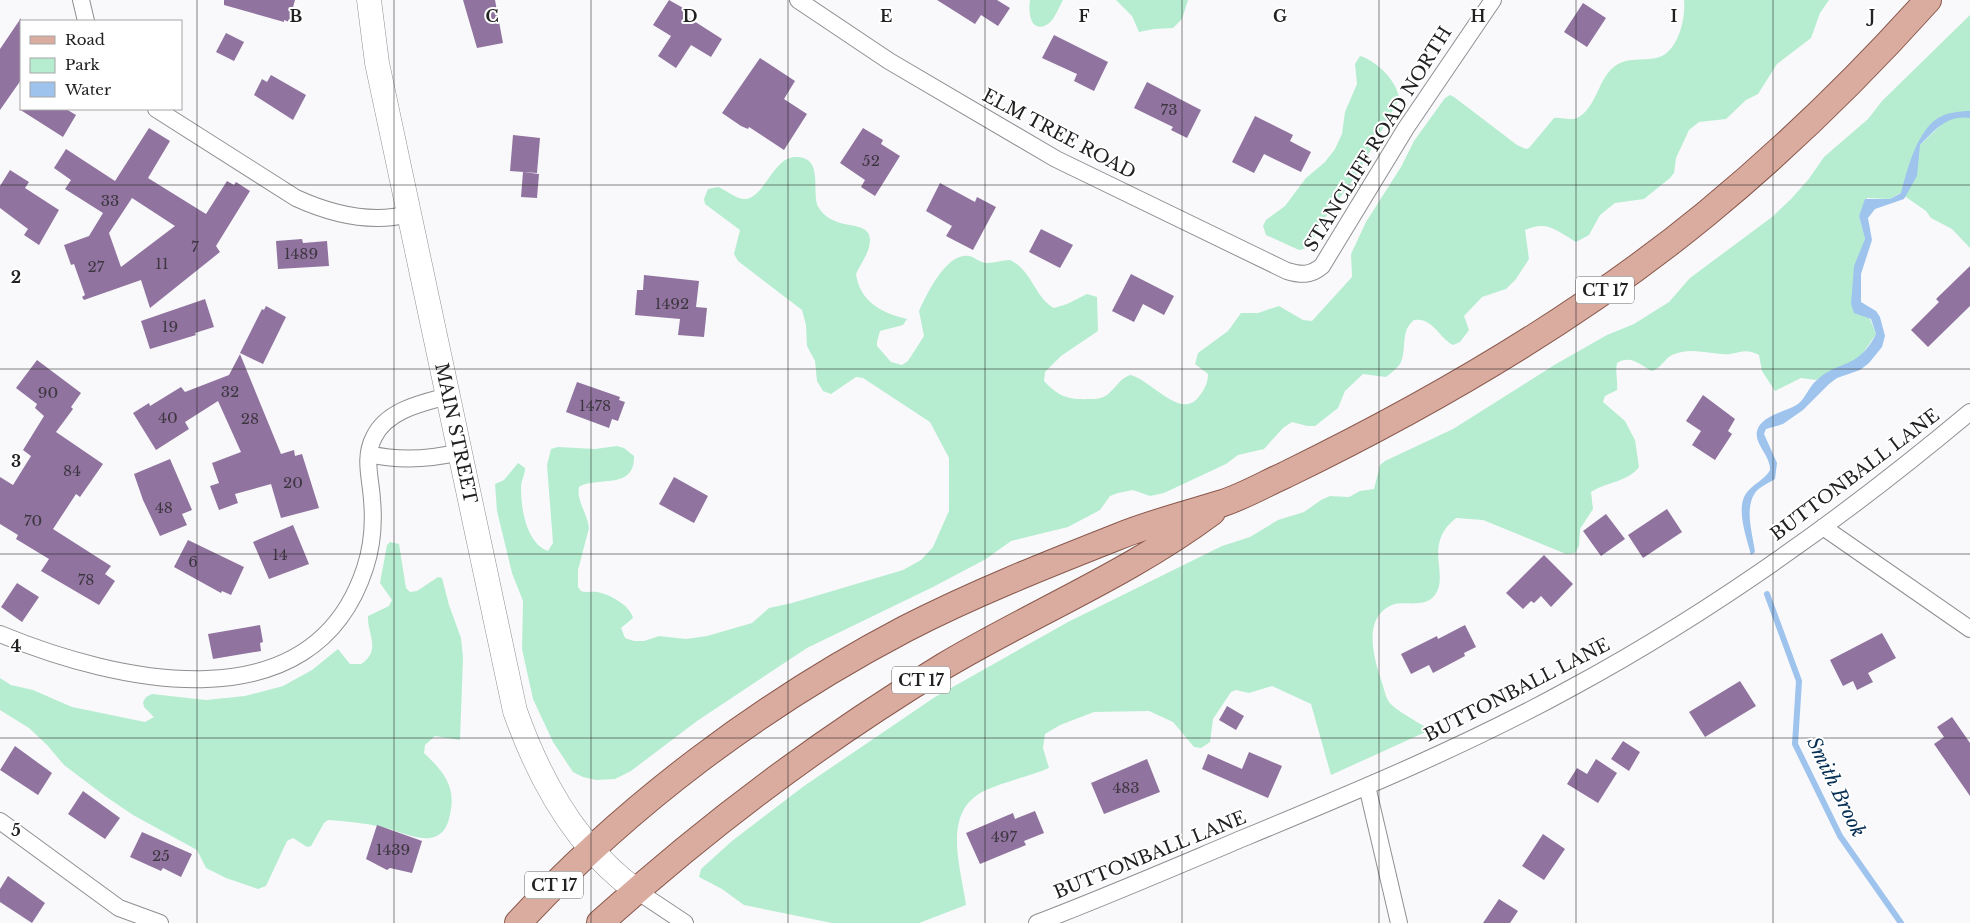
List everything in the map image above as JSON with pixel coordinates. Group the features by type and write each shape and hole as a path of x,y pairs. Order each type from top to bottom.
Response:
{"main road":[{"name":"MAIN STREET","path":"368,0 377,63 515,711 525,740 552,794 569,820 592,849 637,891"},
{"name":"CT 17","path":"518,923 592,849 695,764 740,732 870,648 942,610 1117,536 1162,520 1226,502 1345,444 1461,381 1539,334 1614,283 1704,216 1788,143 1868,66 1928,0"},
{"name":"CT 17","path":"600,923 774,780 887,702 995,637 1131,565 1195,525 1226,502"}],"street":[{"path":"80,0 86,20"},
{"name":"ELM TREE ROAD","path":"798,0 889,61 1056,159 1287,271 1313,274"},
{"name":"STANCLIFF ROAD NORTH","path":"1313,274 1333,252 1406,128 1492,0"},
{"path":"158,110 296,198 316,207 358,217 381,218 409,214"},
{"path":"0,634 67,659 148,678 214,679 266,670 280,664 308,648 323,636 349,604 359,585 366,566 372,527 369,454 374,436 391,418 412,406 448,396"},
{"name":"BUTTONBALL LANE","path":"1037,923 1367,786 1464,742 1572,688 1677,627 1823,527 1895,473 1970,412"},
{"path":"369,454 394,458 426,458 460,452"},
{"path":"1823,527 1970,629"},
{"path":"1367,786 1399,923"},
{"path":"0,821 119,908 160,923"},
{"path":"637,891 685,923"}],"green space":[{"path":"1030,0 1063,0 1053,19 1042,27 1034,24 1032,20 1029,10"},
{"path":"1116,0 1188,0 1182,19 1173,28 1139,32 1132,16"},
{"path":"1684,0 1829,0 1820,13 1811,38 1777,64 1758,94 1746,100 1726,119 1699,122 1689,130 1676,158 1674,173 1644,199 1615,203 1600,215 1589,235 1576,242 1552,228 1540,226 1525,230 1529,259 1516,279 1506,289 1482,297 1464,316 1469,330 1460,342 1453,345 1431,325 1421,320 1414,320 1405,334 1403,357 1397,368 1386,377 1363,374 1345,391 1338,408 1315,426 1292,422 1283,428 1264,449 1238,455 1226,464 1164,493 1150,496 1133,490 1118,493 1110,496 1100,510 1068,527 1011,541 986,559 933,587 807,648 697,721 631,771 615,779 596,780 573,772 553,742 533,699 522,649 523,601 512,573 497,511 495,484 504,480 518,463 525,468 521,488 526,524 534,541 548,551 553,543 547,465 551,449 558,447 595,449 617,446 624,448 634,456 633,467 622,478 613,481 595,482 579,487 579,497 589,528 578,570 578,587 581,591 607,595 628,609 633,618 621,628 625,638 634,641 644,641 659,636 686,639 707,636 752,623 769,608 903,570 921,560 933,547 949,511 949,458 930,422 863,378 856,377 831,394 823,391 817,381 815,361 807,346 806,325 802,310 738,261 734,254 740,230 705,204 704,199 708,189 718,187 735,196 746,199 758,192 780,164 787,159 794,157 804,158 810,162 814,169 819,208 826,216 835,221 867,231 870,237 868,250 856,274 862,292 867,299 881,310 907,319 903,325 880,331 877,346 891,362 902,365 908,361 924,336 919,311 938,276 952,261 969,256 987,263 1010,260 1023,270 1042,298 1054,308 1087,294 1097,297 1098,331 1061,356 1045,372 1044,381 1054,390 1069,398 1098,398 1107,395 1123,379 1130,375 1138,378 1175,402 1184,404 1193,402 1202,393 1207,383 1208,374 1195,364 1198,353 1228,331 1241,313 1258,313 1279,306 1303,320 1312,321 1352,277 1351,254 1366,222 1401,167 1414,141 1445,98 1450,95 1454,97 1517,145 1526,149 1529,148 1554,118 1574,119 1584,113 1609,71 1615,66 1630,60 1656,58 1670,50 1682,25"},
{"path":"1970,15 1970,111 1965,111 1928,128 1911,164 1920,145 1943,123 1951,118 1970,115 1970,248 1952,229 1931,218 1926,211 1900,193 1890,199 1867,198 1859,216 1865,239 1851,304 1870,319 1876,334 1861,356 1816,380 1801,378 1775,391 1762,371 1759,355 1748,351 1727,354 1685,351 1672,355 1651,371 1631,360 1617,363 1617,390 1605,396 1603,402 1625,421 1635,440 1639,467 1629,476 1591,492 1593,509 1580,529 1579,546 1575,553 1566,554 1483,520 1456,518 1446,528 1440,538 1438,559 1440,578 1439,587 1435,595 1425,602 1392,605 1383,611 1377,619 1373,629 1373,650 1388,700 1392,706 1430,730 1331,775 1311,704 1272,686 1249,693 1236,690 1231,692 1213,719 1210,742 1201,748 1194,747 1173,722 1149,711 1094,712 1060,725 1045,734 1043,748 1049,768 984,791 971,800 962,812 957,842 966,905 919,923 832,923 744,905 722,889 699,877 701,869 732,841 804,786 935,697 1068,622 1222,546 1250,537 1278,520 1304,512 1330,496 1349,497 1360,491 1374,489 1380,465 1385,461 1453,429 1556,364 1607,335 1634,324 1669,302 1690,278 1772,217 1791,199 1808,180 1824,157 1868,119 1882,101"},
{"path":"1360,56 1373,62 1386,73 1398,92 1399,99 1358,173 1322,222 1311,243 1304,249 1299,250 1266,235 1263,226 1266,220 1285,206 1306,178 1325,162 1335,149 1342,134 1345,112 1357,84 1355,64"},
{"path":"390,542 399,544 406,588 410,592 417,591 438,577 442,578 461,638 463,658 460,740 435,736 425,745 424,753 441,771 449,785 452,800 447,826 434,837 422,838 388,828 355,822 328,820 324,823 311,846 307,847 293,838 287,841 266,886 258,889 226,878 206,868 197,850 133,815 105,796 64,765 29,728 0,710 0,678 11,685 33,690 72,707 145,722 154,717 144,707 143,702 146,697 152,694 206,700 245,696 283,686 312,670 338,649 350,664 361,664 371,653 372,647 368,616 389,606 392,600 380,583 387,545"}],"water":[{"path":"1970,111 1970,118 1955,118 1942,124 1920,145 1917,176 1904,199 1875,209 1868,218 1872,240 1861,274 1861,302 1876,311 1880,317 1885,336 1882,347 1869,363 1860,370 1837,378 1803,410 1783,424 1766,429 1764,434 1777,463 1775,479 1759,489 1752,499 1750,522 1755,552 1751,555 1743,522 1742,505 1748,491 1770,470 1768,460 1758,441 1757,431 1759,426 1774,414 1798,404 1814,383 1825,374 1862,354 1876,334 1871,319 1854,313 1851,304 1854,266 1865,239 1859,216 1865,199 1890,199 1901,193 1915,150 1926,129 1942,116"}],"building":[{"path":"224,0 295,0 289,22 284,20 284,22 224,5"},
{"path":"463,0 495,0 503,43 477,48"},
{"path":"669,0 685,9 683,14 722,39 711,57 691,45 676,68 658,56 671,36 653,25"},
{"path":"937,0 997,0 1010,8 998,26 981,15 975,24"},
{"path":"1583,3 1606,18 1587,47 1564,32"},
{"path":"21,18 20,81 0,110 0,49"},
{"path":"226,33 244,42 234,61 216,52"},
{"path":"1054,35 1108,62 1094,91 1074,81 1077,74 1042,58"},
{"path":"760,58 795,81 784,99 807,114 784,150 749,127 748,129 741,126 722,113"},
{"path":"271,75 306,95 293,120 254,95 262,79 267,82"},
{"path":"1147,82 1201,110 1187,138 1171,130 1173,127 1134,108"},
{"path":"21,110 68,110 76,115 63,137"},
{"path":"1255,116 1293,135 1290,141 1311,152 1301,172 1264,154 1254,173 1232,162"},
{"path":"149,128 170,141 148,178 206,214 227,181 234,185 236,182 250,191 216,246 220,252 150,308 141,280 84,300 82,297 85,295 74,264 71,265 64,245 89,236 103,213 65,189 71,180 54,168 66,149 115,181","holes":["132,198 175,226 121,267 109,233"]},
{"path":"863,128 883,140 881,144 900,156 875,196 861,187 865,180 840,163"},
{"path":"513,135 540,138 537,173 510,171"},
{"path":"10,170 29,182 25,188 59,210 39,245 24,235 28,229 0,208 0,186"},
{"path":"523,172 539,174 537,198 521,197"},
{"path":"940,183 975,202 977,197 996,207 973,250 946,236 952,226 926,211"},
{"path":"1041,229 1073,245 1060,268 1029,252"},
{"path":"302,239 303,243 327,241 329,266 278,269 276,241"},
{"path":"1970,266 1970,306 1928,347 1911,330 1939,302 1936,299"},
{"path":"1131,274 1174,296 1164,315 1143,304 1134,322 1112,311"},
{"path":"644,275 699,281 696,307 707,308 704,337 678,335 680,319 635,315 637,290 643,290"},
{"path":"205,299 214,327 195,333 196,335 150,349 141,321"},
{"path":"266,306 286,317 263,364 240,353 262,309 264,310"},
{"path":"240,354 281,454 294,450 295,456 302,454 319,508 281,518 271,484 235,494 238,503 219,510 210,486 219,483 212,463 241,452 218,401 185,422 189,429 156,450 133,413 149,403 150,406 181,387 185,392 229,375"},
{"path":"37,360 81,393 71,407 73,409 56,432 103,464 80,497 76,494 53,529 111,566 105,574 115,581 99,605 41,571 49,559 16,539 18,535 0,524 0,477 13,485 31,456 23,450 44,416 35,408 37,404 16,388"},
{"path":"577,382 620,397 619,400 625,402 618,421 612,419 609,428 566,412"},
{"path":"1703,395 1735,419 1728,431 1732,434 1715,460 1692,445 1701,431 1686,421"},
{"path":"170,459 192,510 182,514 187,525 160,536 143,500 134,474"},
{"path":"674,477 708,496 694,523 659,504"},
{"path":"1667,509 1682,532 1643,558 1628,535"},
{"path":"1606,514 1625,539 1601,556 1583,531"},
{"path":"293,525 309,564 269,579 253,542"},
{"path":"188,540 244,567 231,595 222,591 221,593 174,567"},
{"path":"1544,555 1573,584 1551,607 1541,596 1534,603 1531,601 1523,609 1506,593"},
{"path":"17,583 39,597 22,622 1,607"},
{"path":"260,625 263,642 260,643 261,651 213,659 208,634"},
{"path":"1465,625 1476,647 1464,653 1465,656 1433,673 1429,665 1411,674 1401,654 1437,636 1438,639"},
{"path":"1882,633 1896,658 1868,673 1873,682 1857,690 1853,681 1843,686 1830,660"},
{"path":"1740,681 1756,706 1705,737 1689,712"},
{"path":"1227,706 1244,716 1236,730 1219,720"},
{"path":"1952,717 1970,743 1970,796 1934,744 1944,737 1937,727"},
{"path":"1623,741 1640,752 1629,771 1611,759"},
{"path":"15,746 52,773 38,795 0,770"},
{"path":"1249,752 1282,766 1268,798 1202,769 1208,754 1242,769"},
{"path":"1147,759 1160,792 1104,814 1091,783"},
{"path":"1596,759 1617,773 1598,803 1567,784 1577,768 1587,774"},
{"path":"83,791 120,818 105,839 68,814"},
{"path":"1035,811 1044,833 1024,841 1026,845 980,864 966,833 1013,813 1015,819"},
{"path":"377,825 422,841 412,873 390,868 387,870 366,859"},
{"path":"142,832 192,854 181,877 163,868 161,871 130,857"},
{"path":"1543,834 1565,849 1544,880 1522,866"},
{"path":"8,876 45,903 32,923 0,902 0,889"},
{"path":"1499,899 1518,911 1510,923 1483,923"}],"waterway":[{"name":"Smith Brook","path":"1767,594 1799,681 1795,744 1840,836 1901,923"}]}
